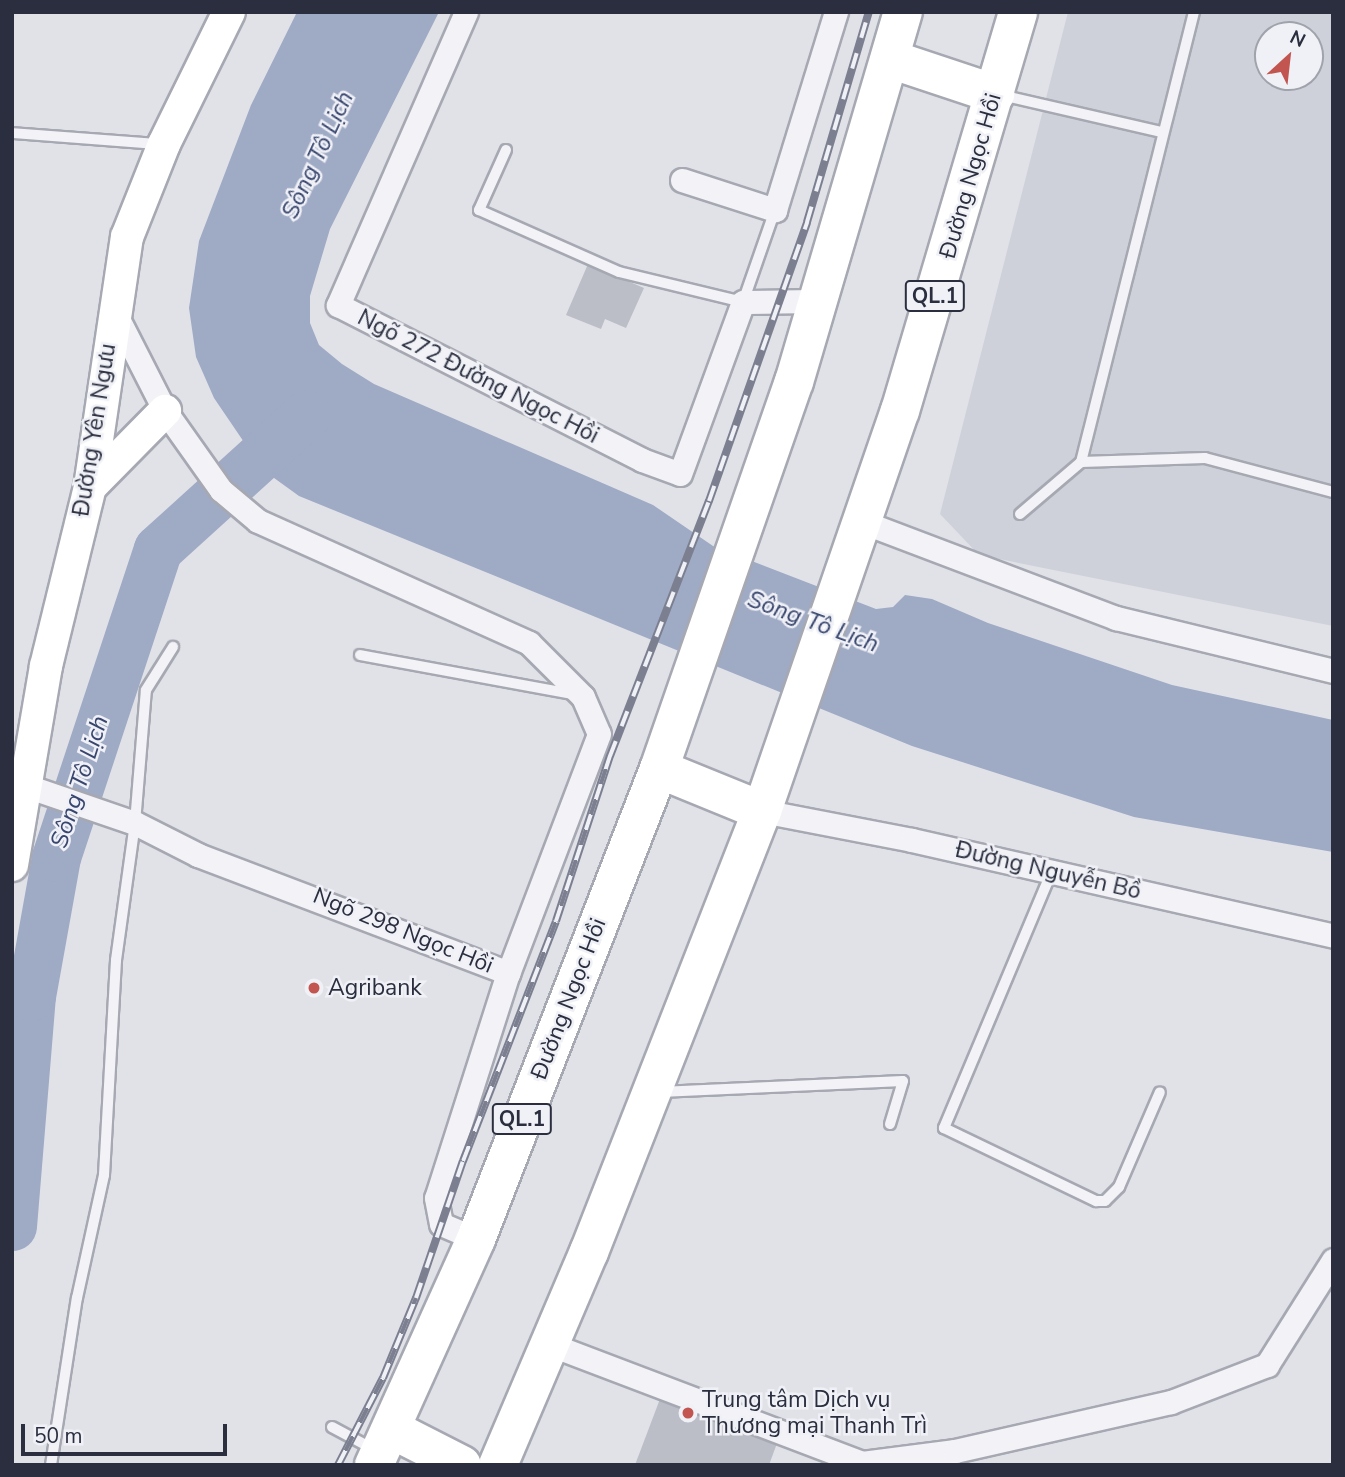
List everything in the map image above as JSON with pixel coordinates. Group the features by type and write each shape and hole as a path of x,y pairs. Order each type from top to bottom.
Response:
{"highway":[{"name":"Đường Ngọc Hồi","path":"762,811 863,522 1018,12"},
{"path":"895,27 995,94"},
{"name":"QL.1","path":"818,302 895,27"},
{"name":"Đường Ngọc Hồi","path":"383,1449 476,1239 659,769 740,538 818,302"},
{"path":"659,769 762,811"},
{"name":"QL.1","path":"498,1465 550,1344 762,811"},
{"path":"383,1449 462,1465"}],"street":[{"name":"Đường Yên Ngưu","path":"12,865 30,786 46,666 90,487 113,310 127,237 164,144 229,12"},
{"name":"Ngõ 272 Đường Ngọc Hồi","path":"466,12 338,305 642,460 680,474 743,302"},
{"path":"682,180 775,210 836,12"},
{"path":"743,302 818,302"},
{"path":"113,310 165,411 221,490 258,521 529,643 583,696 599,734 508,973"},
{"path":"90,487 165,411"},
{"path":"863,522 1116,618 1333,671"},
{"name":"Ngõ 298 Ngọc Hồi","path":"30,786 135,823 198,855 508,973 436,1198 441,1224 476,1239"},
{"name":"Đường Nguyễn Bồ","path":"762,811 1052,871 1333,936"},
{"path":"550,1344 862,1464 956,1458 1171,1402 1267,1365 1333,1260"}],"lane":[{"path":"1020,514 1080,462 1161,132 1194,12"},
{"path":"995,94 1161,132"},
{"path":"12,133 164,144"},
{"path":"506,150 479,210 619,272 743,302 775,210"},
{"path":"1080,462 1205,458 1333,492"},
{"path":"51,1465 77,1298 104,1175 116,960 135,823 146,690 173,646"},
{"path":"360,655 583,696"},
{"path":"1052,871 944,1128 1096,1201 1105,1201 1119,1187 1160,1092"},
{"path":"650,1093 903,1081 890,1124"},
{"path":"332,1427 383,1449"}],"shaded area":[{"path":"1068,12 1333,12 1333,626 979,555 940,514"}],"water":[{"path":"297,12 439,12 330,229 310,296 310,323 319,345 342,364 374,384 653,505 713,546 876,609 893,607 905,595 932,599 988,623 1172,685 1333,720 1333,852 1134,817 912,746 299,496 263,470 214,398 196,357 189,308 199,241 251,105"}],"building":[{"path":"588,264 644,288 626,328 605,319 601,329 566,315"},
{"name":"Trung tâm Dịch vụ Thương mại Thanh Trì","path":"663,1391 780,1435 769,1465 635,1465"}],"waterway":[{"name":"Sông Tô Lịch","path":"12,1226 31,996 56,857 158,549 306,415"}],"railway":[{"path":"338,1465 383,1378 416,1298 463,1161 556,921 610,756 709,501 807,222 869,12"}],"place":[{"name":"Agribank","path":"314,988"},
{"name":"Trung tâm Dịch vụ Thương mại Thanh Trì","path":"688,1413"}]}
